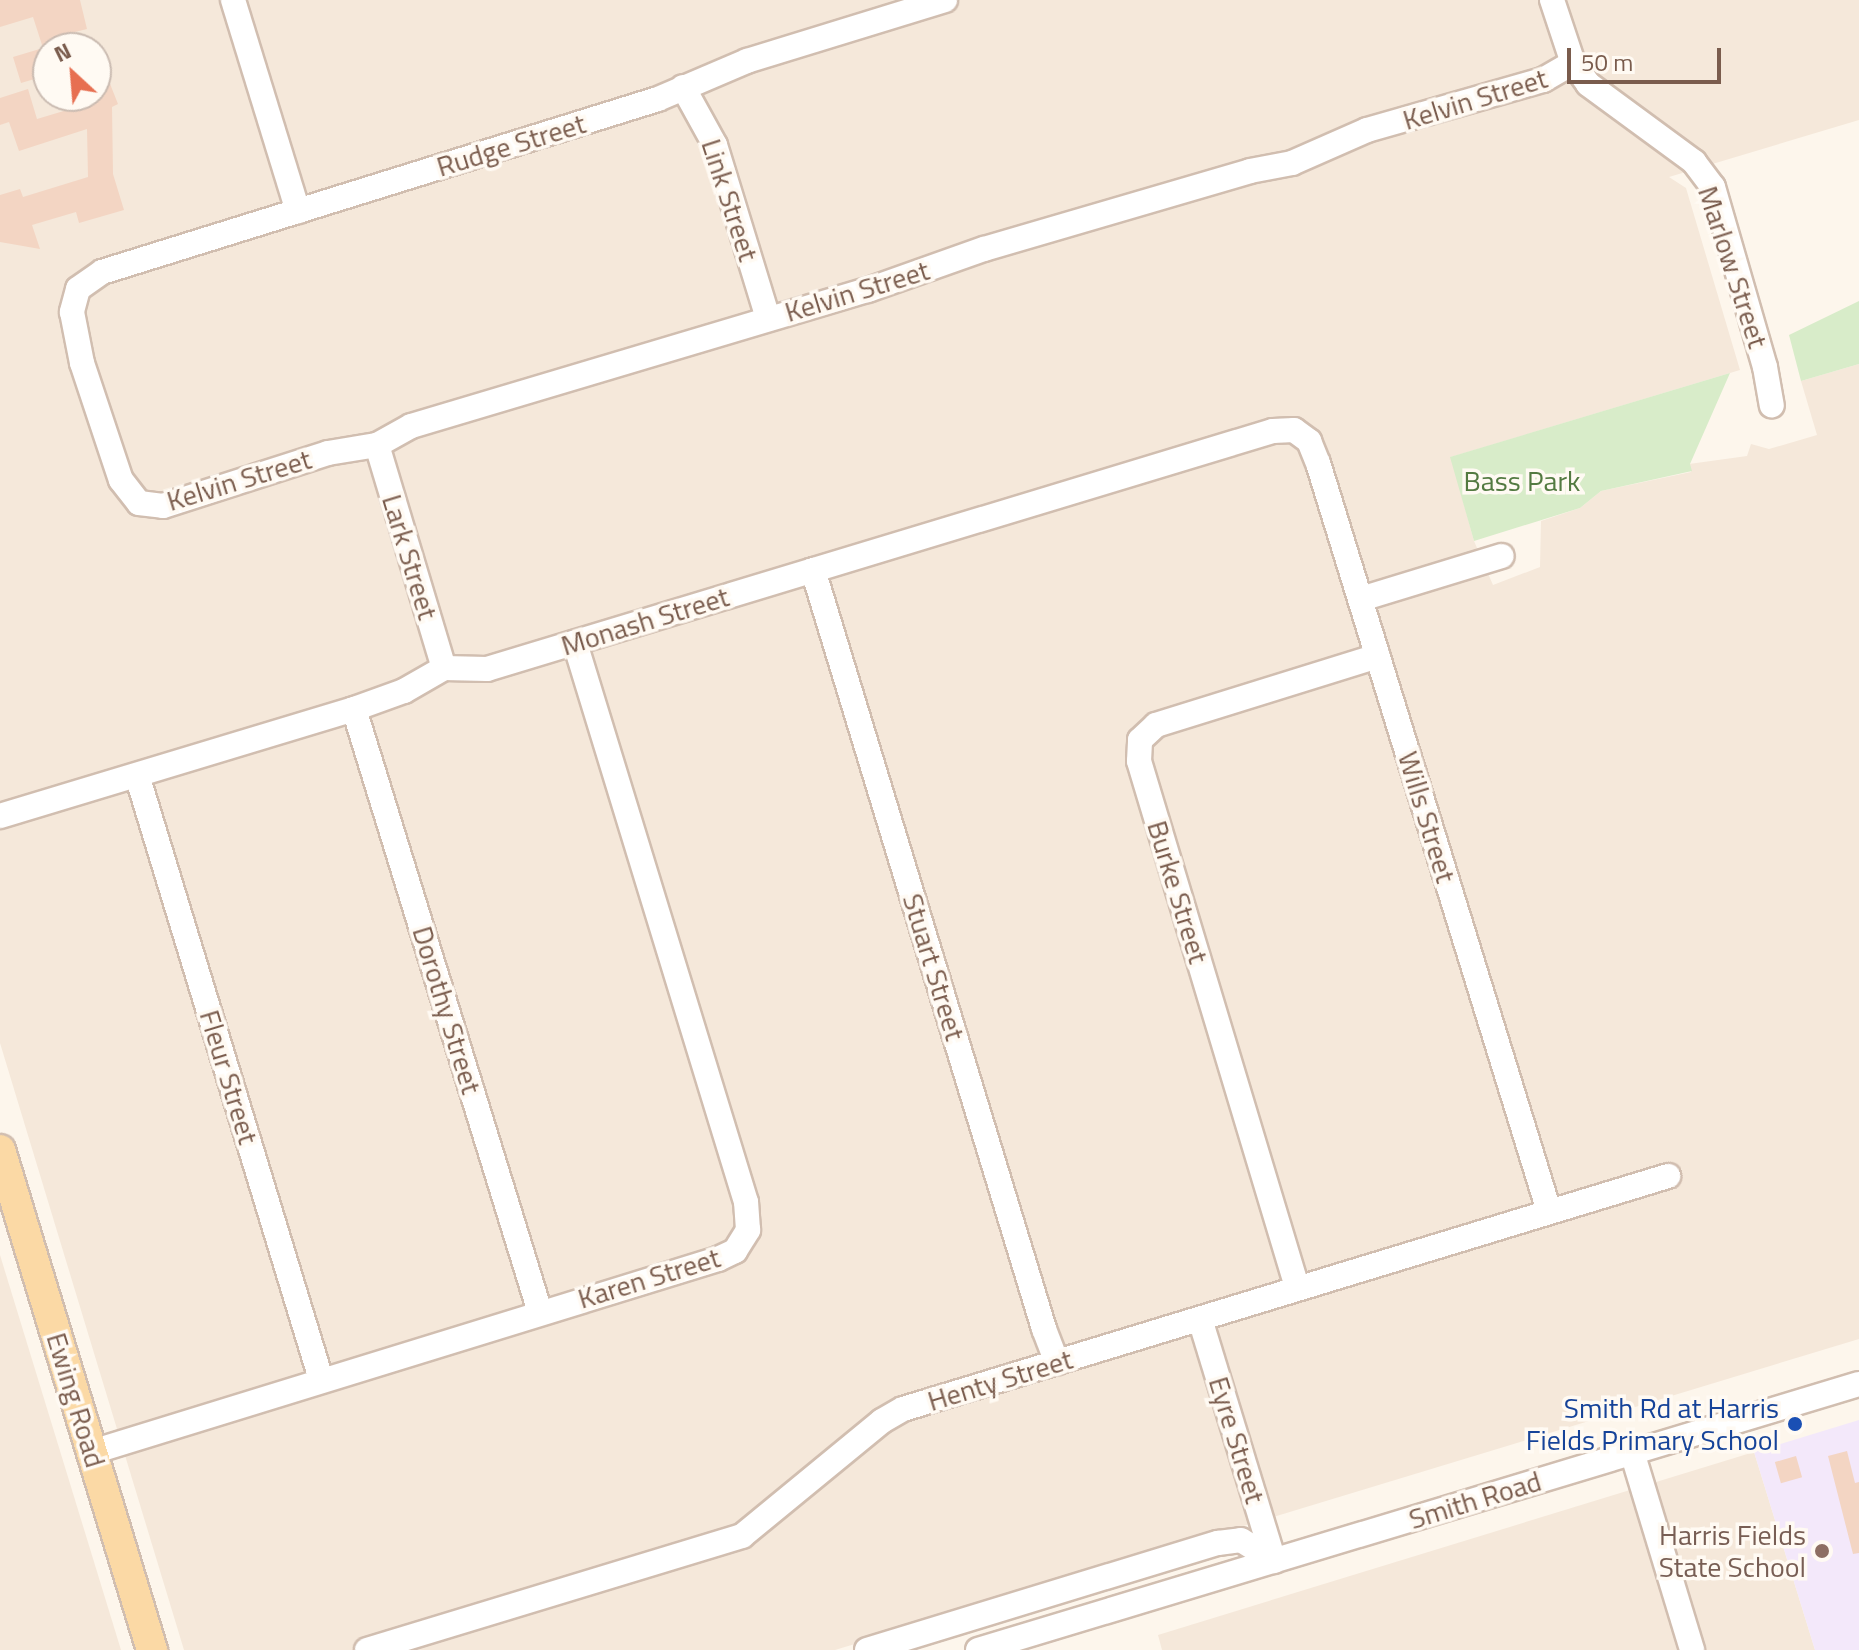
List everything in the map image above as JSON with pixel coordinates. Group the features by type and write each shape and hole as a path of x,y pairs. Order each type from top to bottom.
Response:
{"main road":[{"name":"Ewing Road","path":"0,1150 152,1650"}],"street":[{"path":"233,0 298,211"},
{"name":"Rudge Street","path":"139,503 121,480 82,363 72,312 78,289 102,272 658,99 747,61 945,0"},
{"name":"Marlow Street","path":"1552,0 1573,63 1588,84 1694,162 1713,187 1765,367 1772,405"},
{"name":"Kelvin Street","path":"139,503 163,506 328,453 377,445 411,426 907,278 984,249 1250,171 1292,163 1367,130 1543,80 1573,63"},
{"name":"Link Street","path":"683,87 715,145 768,318"},
{"name":"Monash Street","path":"444,668 487,669 1273,431 1294,430"},
{"name":"Wills Street","path":"1294,430 1309,441 1361,599 1549,1211"},
{"name":"Lark Street","path":"377,445 444,668"},
{"path":"1361,599 1502,556"},
{"name":"Stuart Street","path":"813,570 1044,1329 1057,1363"},
{"name":"Karen Street","path":"92,1452 718,1259 735,1251 748,1230 746,1202 575,643"},
{"name":"Burke Street","path":"1297,1287 1139,761 1140,740 1156,725 1377,656"},
{"path":"0,816 354,709 404,691 444,668"},
{"name":"Dorothy Street","path":"354,709 540,1312"},
{"name":"Fleur Street","path":"137,775 321,1379"},
{"name":"Henty Street","path":"367,1650 742,1536 882,1421 903,1409 1668,1176"},
{"name":"Eyre Street","path":"1200,1319 1274,1561"},
{"name":"Smith Road","path":"978,1650 1859,1384"},
{"path":"1632,1452 1692,1650"},
{"path":"867,1650 1218,1543 1241,1540 1274,1561"}],"shaded area":[{"path":"0,0 1859,0 1859,120 1669,177 1686,188 1740,370 1451,457 1474,541 1493,585 1540,567 1541,521 1580,508 1601,491 1691,472 1689,464 1747,456 1751,444 1769,449 1817,435 1801,381 1859,364 1859,1339 835,1650 184,1650 0,1043"},
{"path":"0,1255 121,1650 0,1650"},
{"name":"Harris Fields State School","path":"1859,1420 1859,1650 1815,1650 1754,1452"},
{"path":"1754,1452 1815,1650 1162,1650 1158,1635"}],"green space":[{"path":"1859,301 1859,364 1801,381 1789,335"},
{"name":"Bass Park","path":"1730,373 1690,464 1692,471 1601,491 1580,508 1474,541 1450,457"}],"building":[{"path":"0,0 80,0 87,29 38,32 33,17 0,27"},
{"path":"32,51 32,80 21,83 13,57"},
{"path":"28,89 32,112 37,119 60,112 112,112 112,107 113,174 124,210 79,223 76,212 32,225 40,249 0,242 0,195 20,189 23,197 88,177 87,129 19,151 9,122 0,125 0,98"},
{"path":"112,89 118,104 112,107"},
{"path":"1847,1451 1855,1483 1859,1482 1859,1553 1853,1554 1828,1456"},
{"path":"1796,1456 1802,1477 1781,1483 1775,1462"}],"place":[{"name":"Smith Rd at Harris Fields Primary School","path":"1795,1424"},
{"name":"Harris Fields State School","path":"1822,1551"}]}
